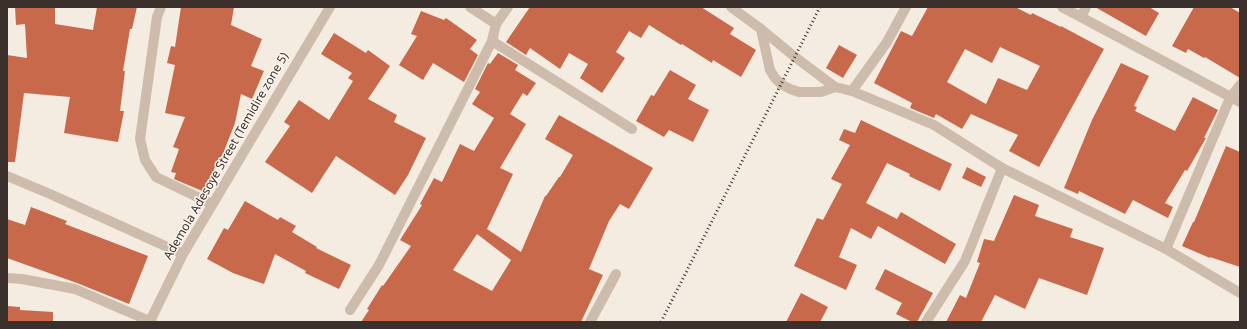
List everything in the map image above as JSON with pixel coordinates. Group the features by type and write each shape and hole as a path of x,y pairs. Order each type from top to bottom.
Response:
{"street":[{"path":"161,7 157,17 140,139 145,160 156,178 212,204"},
{"name":"Ademola Adesoye Street (Temidire zone 5)","path":"151,321 183,254 330,7"},
{"path":"470,7 496,24"},
{"path":"350,310 379,265 492,41 496,24 508,7"},
{"path":"731,7 835,87 852,91 934,126 1002,168 1166,249 1240,293"},
{"path":"852,91 886,42 906,7"},
{"path":"1062,7 1240,102"},
{"path":"1081,17 1086,7"},
{"path":"761,29 770,70 775,78 782,84 799,92 821,92 835,87"},
{"path":"492,41 632,130"},
{"path":"1166,249 1230,98 1240,85"},
{"path":"926,322 965,261 1002,168"},
{"path":"7,176 183,254"},
{"path":"590,322 616,274"},
{"path":"7,278 22,279 75,289 151,321"}],"building":[{"path":"15,7 55,7 55,24 93,30 97,7 137,7 132,29 130,29 123,71 125,71 120,111 124,111 118,142 64,133 70,97 24,93 15,162 7,162 7,55 27,58 25,24 16,25"},
{"path":"181,7 234,7 231,25 262,39 251,66 264,71 252,99 241,94 235,123 219,164 216,163 207,193 174,179 176,173 171,172 179,149 173,147 185,117 165,113 175,65 167,63 171,46 175,47"},
{"path":"530,7 701,7 734,28 730,34 756,50 741,77 713,60 712,63 649,25 641,38 629,31 616,52 625,58 602,93 580,78 588,64 569,53 560,69 530,48 526,55 506,42"},
{"path":"928,7 1015,7 1031,15 1032,13 1061,26 1104,49 1039,167 1009,151 1018,135 971,114 962,129 936,114 934,118 910,108 912,103 874,83 901,31 912,36","holes":["1000,47 1040,66 1027,90 998,78 986,104 947,82 965,49 992,63"]},
{"path":"1095,7 1149,7 1159,13 1146,36"},
{"path":"1194,7 1230,7 1240,13 1240,78 1205,57 1204,58 1188,49 1186,53 1172,46"},
{"path":"421,11 444,20 446,18 477,40 470,49 478,55 464,82 433,63 423,80 399,65 417,36 411,34"},
{"path":"334,33 366,53 368,50 390,66 368,99 397,115 394,122 426,138 408,175 395,195 336,156 312,193 265,162 290,126 284,122 299,100 329,120 353,81 348,78 352,73 321,54"},
{"path":"839,45 857,55 843,78 826,68"},
{"path":"498,53 518,65 515,70 536,83 527,96 523,93 510,114 526,124 500,168 513,174 487,229 521,252 545,196 560,177 573,155 545,139 559,115 653,168 629,209 620,204 609,221 589,269 603,275 581,322 361,322 382,285 383,286 411,246 400,240 422,205 420,204 434,178 442,182 460,144 474,151 494,118 472,104 480,92 475,89 488,63 490,64","holes":["477,234 511,260 492,291 453,270"]},
{"path":"1121,63 1149,76 1134,106 1137,107 1135,111 1175,131 1193,97 1218,110 1204,138 1206,138 1187,171 1185,170 1165,203 1173,207 1168,218 1133,200 1125,214 1079,191 1078,194 1064,188 1092,120"},
{"path":"670,70 696,85 688,99 709,110 693,142 669,130 664,137 636,121 651,95 654,96"},
{"path":"861,120 952,164 940,191 909,176 910,174 887,163 866,203 897,219 901,212 956,244 945,264 878,226 871,239 851,228 839,257 857,265 846,290 794,266 817,218 823,220 842,184 831,179 850,145 839,140 844,129 855,133"},
{"path":"1226,146 1240,152 1240,267 1210,258 1182,246 1194,222"},
{"path":"967,167 986,177 981,187 962,178"},
{"path":"1014,195 1039,205 1035,216 1073,229 1070,237 1104,248 1087,295 1039,278 1025,309 995,295 981,322 946,322 960,295 966,298 980,263 977,262 984,239 994,241"},
{"path":"245,201 278,220 280,217 296,226 292,232 317,247 316,248 351,265 339,289 305,273 306,271 275,254 264,284 233,273 207,259 224,228 228,230"},
{"path":"31,207 67,221 65,224 148,256 129,304 77,283 7,258 7,219 25,225"},
{"path":"885,269 933,293 917,322 912,322 896,314 902,303 875,289"},
{"path":"801,293 828,307 820,322 786,322"},
{"path":"7,306 20,307 20,310 53,312 53,322 7,322"}],"railway":[{"path":"661,322 820,7"}]}
